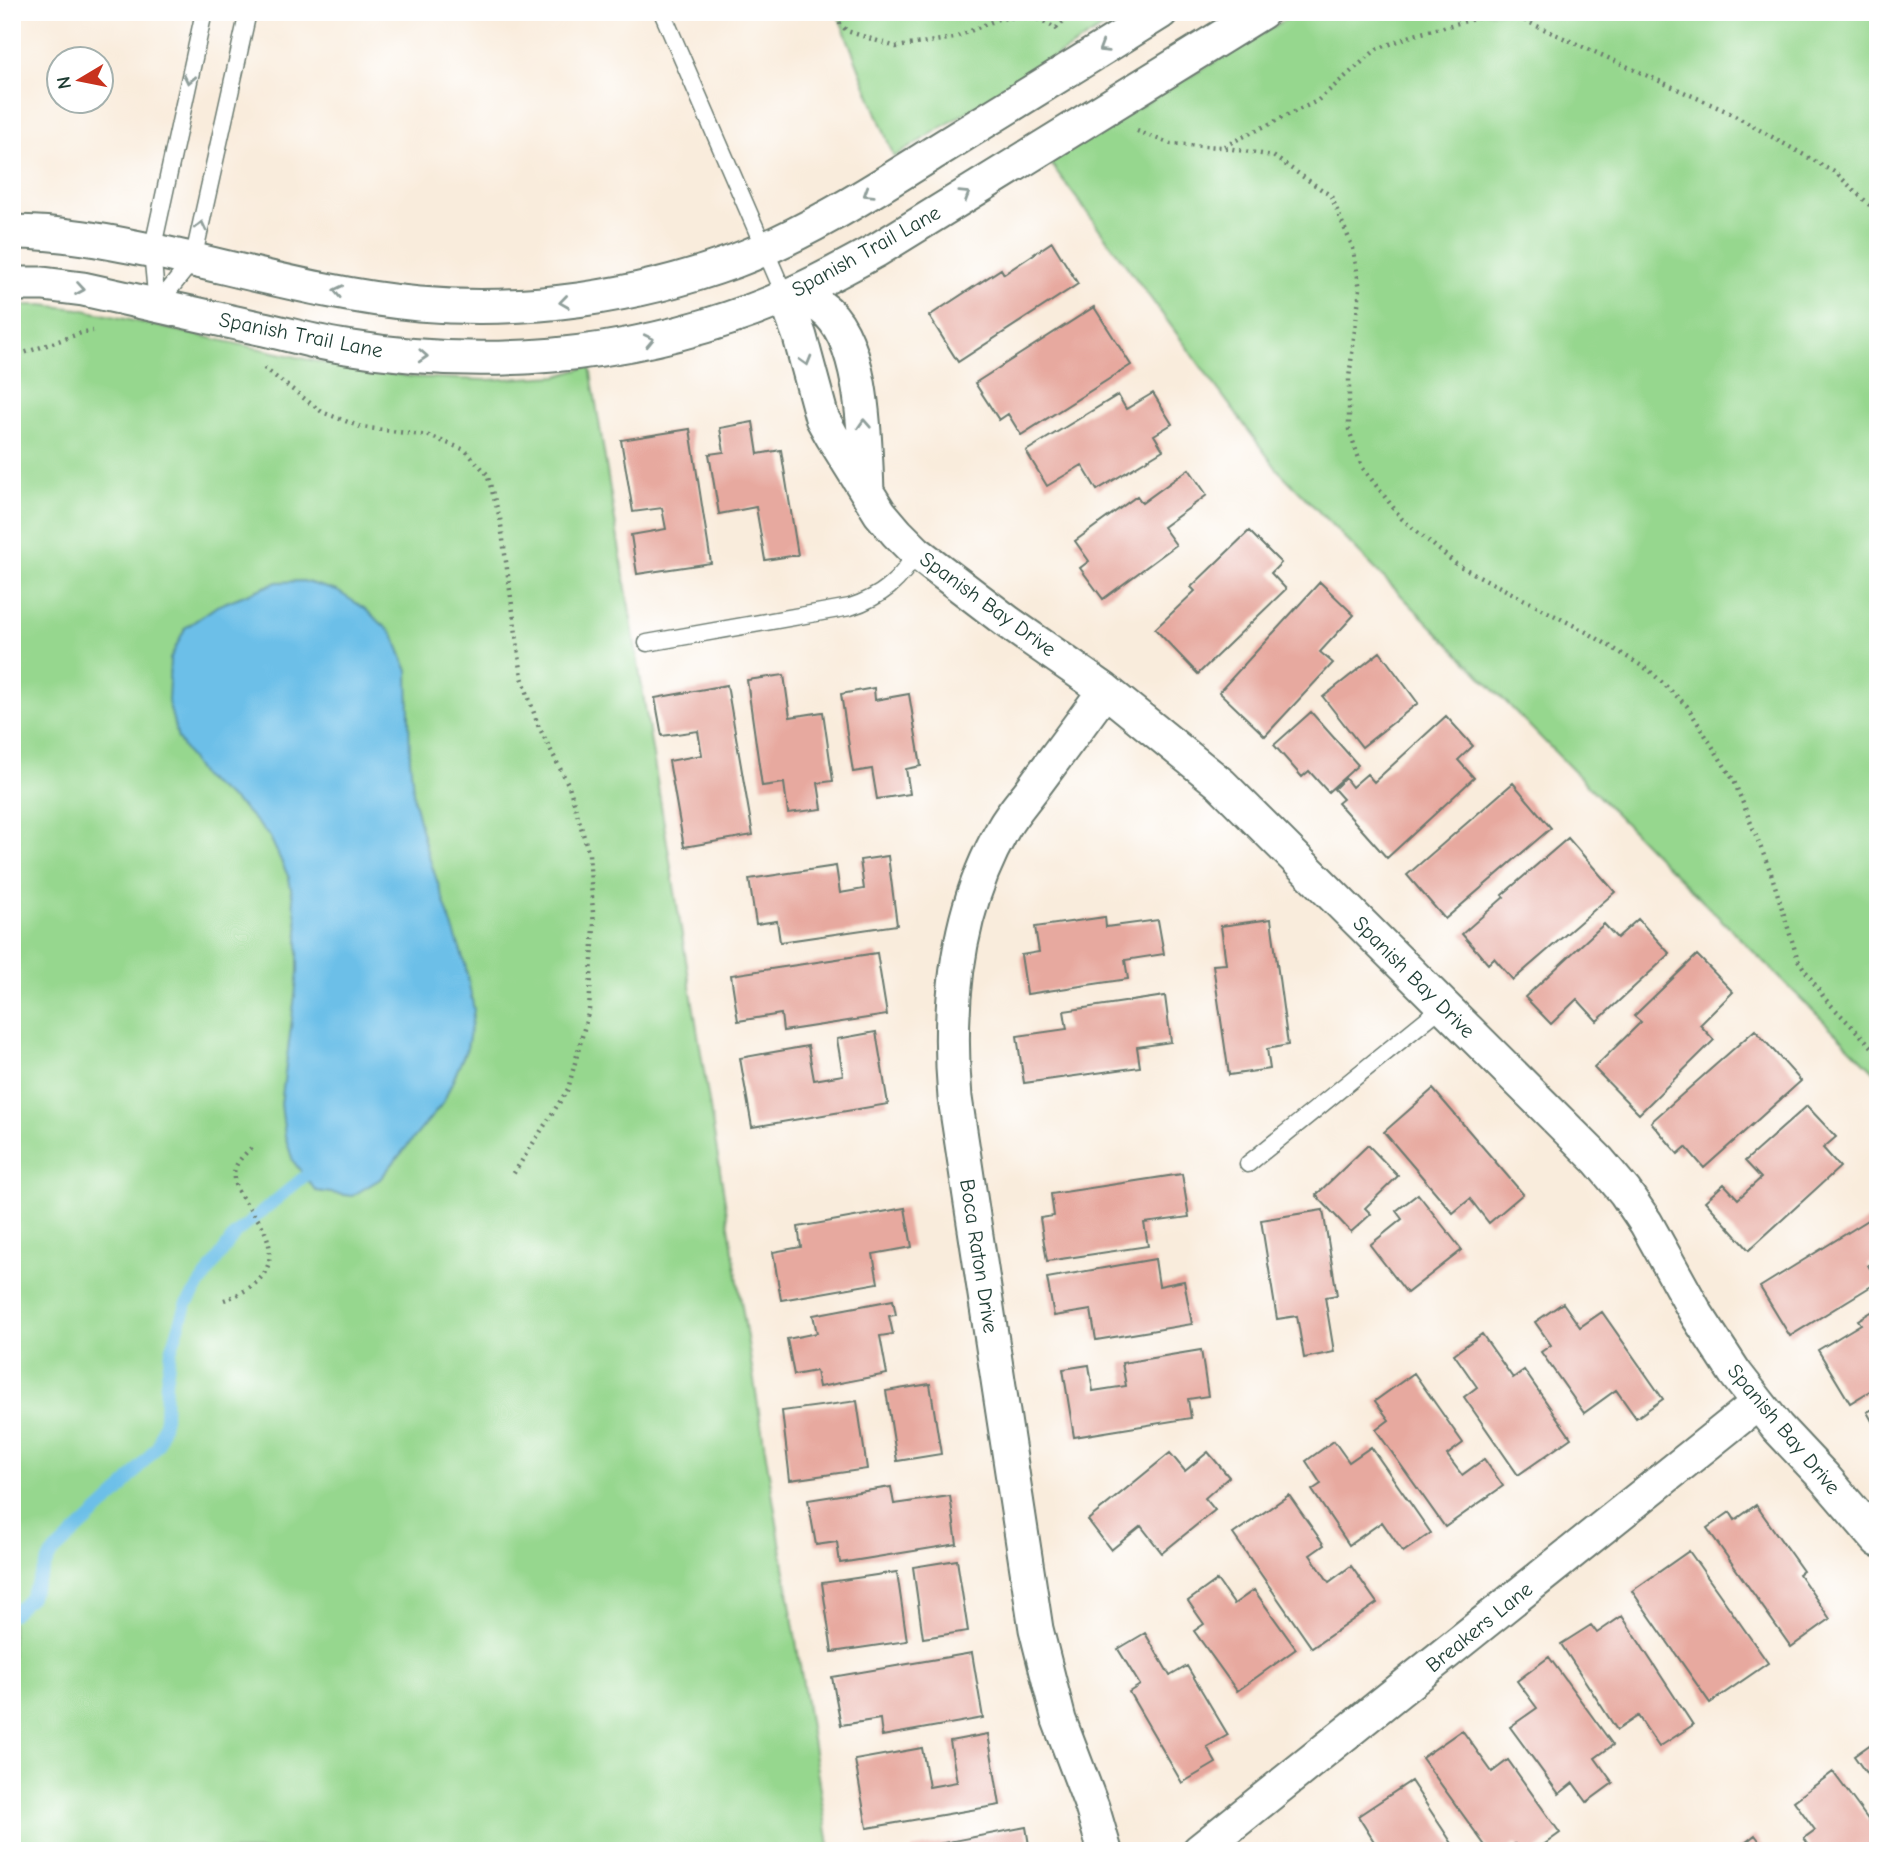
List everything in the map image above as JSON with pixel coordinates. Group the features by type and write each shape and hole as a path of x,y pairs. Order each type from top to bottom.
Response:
{"street":[{"path":"12,232 46,232 91,237 354,295 419,304 485,307 551,304 614,295 676,280 736,260 795,234 850,204 1161,12"},
{"name":"Spanish Trail Lane","path":"12,284 43,284 83,289 345,347 415,356 485,359 556,356 623,346 690,331 755,309 818,282 877,250 1262,12"},
{"path":"785,296 803,299 821,307 841,327 847,340 864,415 867,492"},
{"name":"Spanish Bay Drive","path":"785,296 800,337 822,418 867,492 897,533 916,551 1009,623 1105,690 1221,784 1598,1160 1646,1223 1697,1315 1735,1373 1878,1540"},
{"name":"Boca Raton Drive","path":"1105,690 1004,828 984,870 968,914 957,959 951,1052 955,1098 1036,1629 1059,1720 1092,1807 1105,1851"},
{"name":"Breakers Lane","path":"1199,1851 1758,1403"}],"lane":[{"path":"157,305 152,251 204,12"},
{"path":"157,305 193,260 248,12"},
{"path":"662,12 785,296"},
{"path":"647,643 850,607 869,601 899,579 916,551"},
{"path":"1248,1164 1443,1006"}],"path":[{"path":"831,12 847,31 896,47 954,38 998,19 1031,16 1056,29 1081,62"},
{"path":"1056,29 1076,12"},
{"path":"1221,147 1317,101 1377,49 1414,35 1485,16 1517,18 1726,111 1836,173 1878,213"},
{"path":"1110,106 1134,129 1171,144 1221,147 1273,156 1331,196 1353,248 1360,289 1349,378 1349,430 1362,467 1402,519 1456,564 1590,634 1650,671 1687,706 1734,781 1771,873 1798,960 1825,999 1878,1053"},
{"path":"12,355 95,331"},
{"path":"259,364 322,412 361,427 429,436 465,450 488,474 500,518 522,677 538,725 569,786 589,854 594,928 589,1010 568,1089 512,1177"},
{"path":"223,1300 246,1292 264,1276 269,1258 265,1233 236,1190 233,1174 239,1161 251,1148"}],"green space":[{"path":"837,12 1128,12 894,157"},
{"path":"1298,12 1878,12 1878,1075 1669,868 1277,469 1049,161"},
{"path":"12,305 80,309 342,367 413,377 485,380 558,376 590,366 830,1851 12,1851"}],"water":[{"path":"303,581 337,591 364,608 393,634 408,671 414,801 426,848 465,964 474,1010 467,1048 443,1103 380,1179 352,1196 316,1191 293,1161 285,1136 281,1104 298,972 298,928 289,878 270,837 241,806 202,777 178,739 168,701 170,659 185,628 217,606 277,582"}],"building":[{"path":"1052,242 1078,284 958,362 929,316 1001,269 1004,274"},
{"path":"1094,307 1131,365 1021,435 1008,414 999,420 975,383"},
{"path":"1153,393 1172,424 1154,435 1163,450 1097,490 1082,465 1047,486 1026,451 1118,395 1126,409"},
{"path":"753,422 758,454 781,450 798,555 765,560 756,507 719,514 709,454 724,452 720,428"},
{"path":"690,429 711,563 637,574 631,535 666,529 662,508 633,512 621,440"},
{"path":"1189,469 1207,495 1163,527 1176,545 1103,599 1080,568 1089,561 1075,541 1137,496 1142,503"},
{"path":"1249,531 1281,563 1271,573 1286,589 1198,674 1155,629 1195,591 1191,587"},
{"path":"1320,582 1354,615 1320,652 1333,663 1265,736 1219,692"},
{"path":"1380,652 1418,703 1362,747 1323,697"},
{"path":"784,675 790,717 823,712 833,781 818,783 822,809 788,813 784,783 762,786 747,680"},
{"path":"727,685 753,835 684,847 669,761 702,755 698,731 662,736 655,698"},
{"path":"874,688 875,700 909,694 921,766 906,769 910,794 877,799 872,769 853,772 841,694"},
{"path":"1311,712 1358,765 1328,792 1309,771 1302,777 1274,745"},
{"path":"1446,716 1473,746 1458,760 1474,778 1387,858 1338,803 1343,799 1334,789 1345,778 1352,787 1367,774 1374,782"},
{"path":"1513,783 1551,828 1445,919 1407,875"},
{"path":"1568,838 1615,892 1513,980 1494,958 1488,964 1462,934"},
{"path":"888,856 897,925 780,942 777,921 756,924 749,879 836,866 840,893 864,889 860,860"},
{"path":"1105,917 1106,927 1158,920 1164,954 1125,960 1128,979 1027,994 1021,955 1039,952 1035,927"},
{"path":"1271,919 1288,1045 1267,1049 1270,1069 1229,1075 1213,965 1226,964 1221,926"},
{"path":"1638,919 1670,954 1597,1021 1577,999 1551,1024 1525,997 1604,924 1617,938"},
{"path":"877,953 887,1015 783,1031 781,1014 738,1021 731,975"},
{"path":"1697,955 1733,992 1700,1025 1714,1040 1639,1114 1594,1068 1641,1022 1634,1016"},
{"path":"1165,996 1171,1042 1137,1047 1140,1067 1024,1083 1017,1036 1067,1029 1064,1011"},
{"path":"1755,1030 1801,1081 1704,1168 1686,1147 1678,1154 1651,1122"},
{"path":"876,1032 888,1104 752,1127 740,1058 808,1046 814,1080 843,1075 837,1039"},
{"path":"1433,1089 1523,1194 1489,1223 1470,1199 1453,1213 1384,1132"},
{"path":"1807,1106 1836,1137 1823,1148 1840,1167 1749,1250 1705,1201 1724,1184 1738,1199 1761,1178 1745,1161"},
{"path":"1368,1145 1398,1176 1365,1208 1371,1214 1351,1232 1316,1195"},
{"path":"1182,1174 1189,1217 1144,1223 1148,1246 1047,1261 1040,1218 1054,1216 1051,1194"},
{"path":"1418,1194 1462,1250 1407,1293 1370,1245 1402,1219 1396,1211"},
{"path":"905,1208 912,1247 873,1254 878,1283 781,1300 773,1252 801,1247 798,1227"},
{"path":"1323,1210 1337,1295 1325,1297 1334,1352 1304,1358 1297,1316 1277,1319 1261,1220"},
{"path":"1878,1214 1878,1259 1868,1265 1878,1282 1790,1336 1760,1287"},
{"path":"1155,1259 1159,1286 1184,1281 1192,1324 1096,1340 1091,1310 1054,1316 1047,1278"},
{"path":"893,1300 896,1315 889,1316 893,1334 880,1336 887,1374 819,1387 816,1371 794,1375 787,1339 817,1333 813,1315"},
{"path":"1563,1303 1580,1327 1602,1312 1663,1399 1636,1418 1616,1390 1584,1413 1541,1352 1551,1345 1535,1322"},
{"path":"1878,1308 1878,1386 1850,1403 1818,1350 1861,1324 1858,1320"},
{"path":"1482,1334 1513,1378 1524,1370 1571,1438 1518,1475 1464,1397 1477,1387 1454,1354"},
{"path":"1201,1350 1208,1396 1188,1399 1191,1418 1074,1437 1063,1369 1089,1365 1093,1391 1126,1386 1122,1363"},
{"path":"1414,1373 1463,1443 1447,1455 1462,1475 1484,1459 1503,1486 1445,1527 1376,1430 1389,1420 1375,1401"},
{"path":"930,1384 941,1454 897,1461 886,1391"},
{"path":"857,1401 867,1469 790,1480 782,1411"},
{"path":"1878,1406 1878,1432 1867,1412"},
{"path":"1334,1441 1349,1462 1371,1447 1431,1533 1403,1552 1382,1522 1349,1545 1312,1490 1321,1484 1306,1461"},
{"path":"1208,1452 1229,1477 1205,1498 1215,1510 1162,1553 1141,1526 1111,1550 1088,1520 1170,1453 1185,1471"},
{"path":"891,1487 894,1504 950,1496 957,1544 840,1563 837,1542 816,1545 808,1500"},
{"path":"1289,1495 1324,1545 1310,1555 1329,1582 1351,1566 1377,1603 1312,1648 1233,1534"},
{"path":"1756,1505 1803,1571 1799,1574 1830,1619 1791,1647 1707,1528 1730,1512 1735,1520"},
{"path":"1689,1551 1768,1663 1710,1703 1632,1591"},
{"path":"957,1560 968,1631 923,1638 913,1567"},
{"path":"897,1572 907,1641 832,1652 822,1583"},
{"path":"1217,1580 1234,1604 1254,1590 1296,1649 1237,1691 1194,1631 1204,1624 1188,1601"},
{"path":"1622,1616 1693,1725 1659,1747 1638,1716 1617,1730 1561,1644 1591,1625 1597,1633"},
{"path":"1145,1633 1170,1676 1187,1666 1228,1735 1207,1747 1216,1763 1182,1783 1129,1692 1140,1685 1118,1649"},
{"path":"972,1653 983,1718 882,1736 880,1719 841,1725 832,1677"},
{"path":"1549,1657 1613,1745 1595,1758 1613,1783 1587,1802 1573,1783 1559,1794 1510,1727 1537,1708 1517,1681"},
{"path":"1462,1730 1492,1772 1508,1760 1560,1833 1535,1851 1520,1851 1515,1844 1506,1851 1489,1851 1422,1758"},
{"path":"988,1734 1000,1805 867,1828 855,1760 922,1748 929,1787 957,1782 950,1741"},
{"path":"1878,1739 1878,1790 1854,1756"},
{"path":"1833,1772 1878,1833 1878,1851 1813,1851 1804,1838 1815,1830 1794,1801"},
{"path":"1411,1781 1457,1851 1380,1851 1358,1816"},
{"path":"1026,1827 1030,1851 912,1851 912,1849"},
{"path":"1755,1835 1767,1851 1735,1851"}],"waterway":[{"path":"1872,12 1878,16"},
{"path":"12,1615 30,1598 51,1555 119,1492 158,1445 165,1418 166,1382 171,1351 186,1305 235,1234 305,1176"}]}
